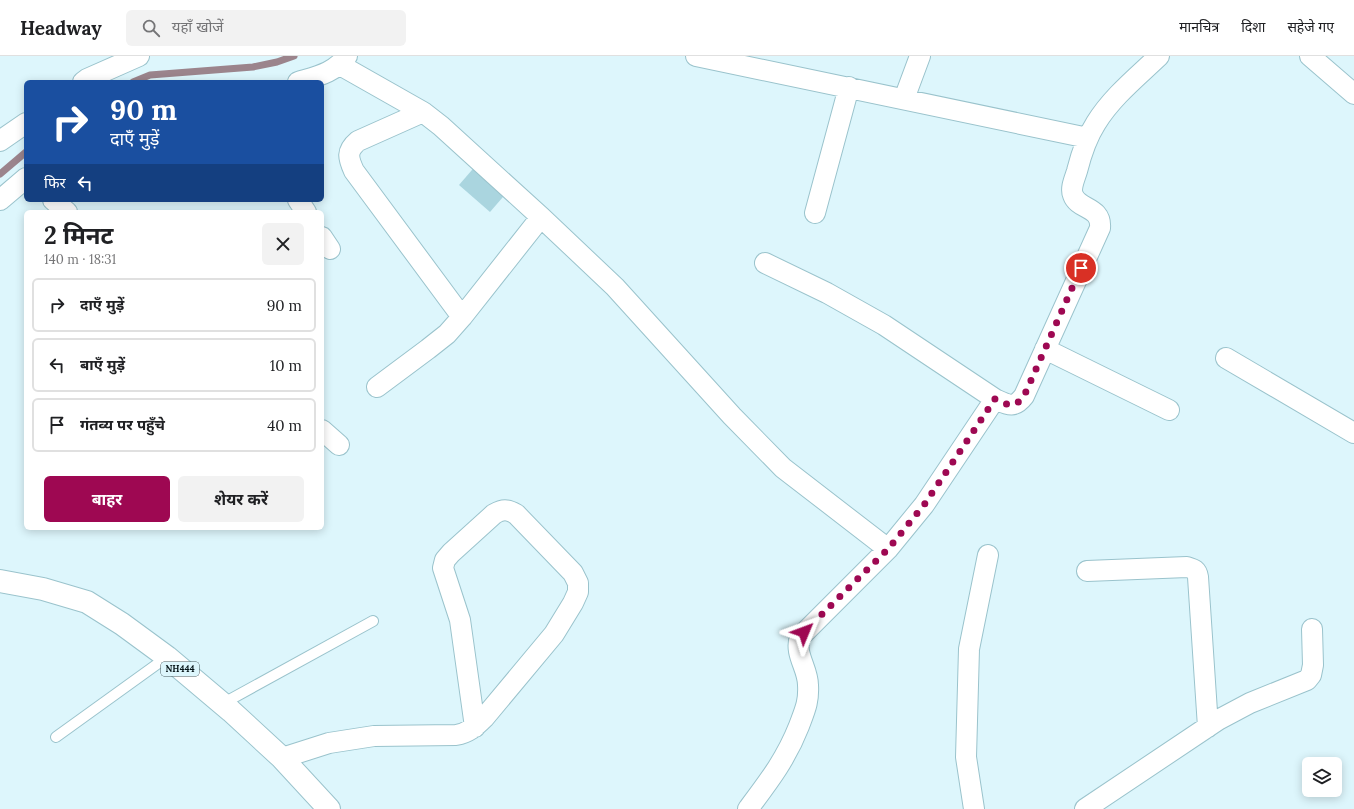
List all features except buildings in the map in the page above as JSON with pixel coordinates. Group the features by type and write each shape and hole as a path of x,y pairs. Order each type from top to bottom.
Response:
{"highway":[{"name":"NH444","path":"0,581 43,589 86,602 122,624 166,657 222,704 282,758 329,809"}],"street":[{"path":"85,80 139,56"},
{"path":"699,56 1088,138"},
{"path":"904,99 920,56"},
{"path":"765,263 827,293 884,326 995,399 1008,405 1015,404 1024,396 1100,228 1098,216 1076,200 1072,195 1072,188 1079,162 1088,138 1106,109 1159,56"},
{"path":"1310,56 1354,94"},
{"path":"304,80 323,74 344,61 423,112 441,126 615,287 732,416 783,468 888,549"},
{"path":"815,213 849,87"},
{"path":"423,112 358,141 351,146 349,160 354,171 462,317"},
{"path":"0,141 24,123"},
{"path":"2,191 24,179"},
{"path":"55,202 65,210"},
{"path":"377,387 446,334 462,317 541,217"},
{"path":"1045,349 1169,410"},
{"path":"1226,358 1354,433"},
{"path":"748,809 778,769 792,743 808,703 808,683 798,644 800,638 888,549 924,505 995,399"},
{"path":"324,432 339,445"},
{"path":"282,758 336,742 374,736 456,735 465,733 475,727 554,634 573,604 578,592 578,583 573,573 516,514 508,510 502,510 488,519 451,553 445,560 443,568 460,620 475,727"},
{"path":"974,809 966,757 969,649 988,555"},
{"path":"1088,571 1187,567 1197,571 1208,727"},
{"path":"1085,809 1218,720 1250,703 1307,680 1311,675 1313,665 1312,629"}],"lane":[{"path":"222,704 373,621"},
{"path":"56,737 166,657"}],"waterway":[{"path":"138,80 150,75 253,67 277,62 294,56"},
{"path":"0,174 24,154"}],"route":[{"path":"804,632 888,549 924,505 995,399 1008,405 1015,404 1024,396 1081,268"}]}
